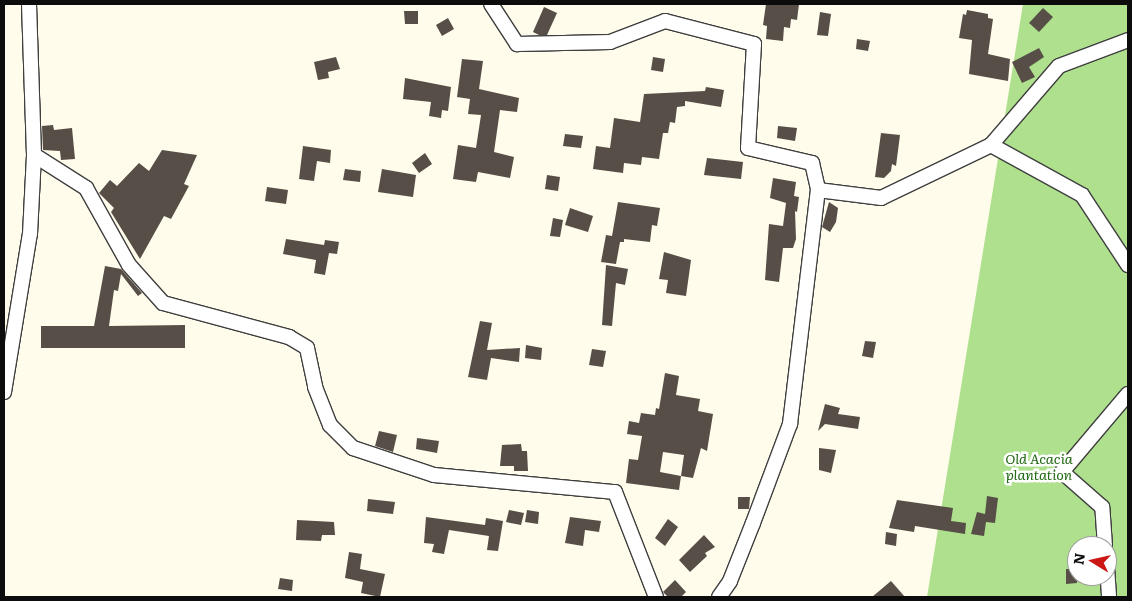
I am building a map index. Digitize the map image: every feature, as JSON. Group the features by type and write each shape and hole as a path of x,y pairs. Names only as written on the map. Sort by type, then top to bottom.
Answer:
{"street":[{"path":"4,392 30,234 34,155 29,4"},
{"path":"491,4 517,44 610,42 665,21 754,44 748,148 812,163 818,190 790,424 740,556 718,597"},
{"path":"818,190 881,198 991,145 1059,66 1128,40"},
{"path":"991,145 1082,195 1128,266"},
{"path":"34,155 86,188 128,265 163,303 289,337 307,348 315,387 330,425 353,448 434,474 615,492 656,597"},
{"path":"1104,536 1102,507 1062,472 1128,394"}],"green space":[{"name":"Old Acacia plantation","path":"1023,4 1128,4 1128,597 927,597"}],"building":[{"path":"766,4 799,4 797,20 791,19 790,28 784,27 783,41 766,39 767,26 763,25"},
{"path":"544,7 557,13 547,35 539,35 533,32"},
{"path":"1043,8 1053,17 1039,32 1029,23"},
{"path":"967,10 988,14 988,18 993,19 988,54 1010,59 1008,81 969,74 972,40 959,38 963,14 966,15"},
{"path":"404,11 418,11 418,24 405,24"},
{"path":"820,12 831,14 828,36 817,35"},
{"path":"448,18 454,29 442,36 436,25"},
{"path":"857,39 870,41 868,51 856,49"},
{"path":"1039,48 1044,57 1029,67 1035,77 1022,83 1012,62"},
{"path":"336,57 340,69 328,72 329,78 318,80 314,62"},
{"path":"653,57 665,59 663,72 651,70"},
{"path":"462,59 483,61 479,89 519,98 517,112 500,110 494,152 514,157 510,178 478,172 476,182 453,179 458,145 476,148 481,115 468,114 470,99 457,97"},
{"path":"405,78 451,87 448,111 442,110 441,118 429,116 431,102 403,99"},
{"path":"706,87 724,90 721,107 685,101 685,106 677,107 675,123 670,122 668,133 663,133 659,159 642,157 641,165 624,163 623,173 593,169 596,146 610,148 614,118 640,122 644,94 705,91"},
{"path":"53,125 54,130 72,128 75,159 61,160 60,151 43,150 42,126"},
{"path":"778,126 797,128 795,141 777,138"},
{"path":"881,133 900,135 896,166 892,164 891,171 884,178 875,177"},
{"path":"565,134 583,136 581,148 563,146"},
{"path":"303,146 331,150 330,163 317,161 314,181 299,179"},
{"path":"162,150 197,155 184,184 189,186 171,219 164,216 140,259 111,212 114,208 99,193 110,180 117,186 139,163 149,171"},
{"path":"425,153 432,164 419,173 412,163"},
{"path":"707,158 743,162 741,179 704,175"},
{"path":"345,169 361,171 360,182 343,180"},
{"path":"382,169 416,175 413,197 378,192"},
{"path":"547,175 560,177 558,191 545,189"},
{"path":"773,178 796,182 794,196 799,197 797,212 795,211 796,239 793,248 783,248 779,282 765,280 769,224 783,226 786,203 770,198"},
{"path":"267,187 288,190 286,204 265,201"},
{"path":"618,202 660,208 657,226 652,225 650,242 624,239 624,242 620,242 616,264 601,262 606,235 612,236"},
{"path":"829,202 838,208 836,222 830,232 822,227"},
{"path":"570,208 593,216 588,232 565,225"},
{"path":"553,218 563,220 560,237 550,236"},
{"path":"286,239 324,245 325,240 339,242 337,254 329,253 325,275 314,273 316,260 283,254"},
{"path":"664,252 691,260 686,296 666,293 668,280 659,279"},
{"path":"606,265 628,269 625,285 616,283 612,326 602,325"},
{"path":"105,266 121,269 142,293 138,296 121,274 118,291 114,290 109,326 185,325 185,348 41,348 41,326 94,326"},
{"path":"480,321 492,323 487,350 520,348 519,362 491,358 487,380 468,377"},
{"path":"865,341 876,342 873,358 862,356"},
{"path":"526,345 542,348 541,360 525,358"},
{"path":"592,349 606,351 603,367 589,365"},
{"path":"665,373 679,376 676,395 700,399 698,411 713,414 707,451 701,448 693,478 681,476 679,490 626,483 629,459 638,460 642,436 627,434 629,421 639,423 641,413 655,415 656,408 659,409","holes":["663,452 684,455 681,476 660,472"]},
{"path":"825,404 840,408 838,414 860,417 858,429 825,424 818,431"},
{"path":"379,431 397,435 393,452 375,446"},
{"path":"417,438 439,441 437,453 416,449"},
{"path":"521,444 522,451 527,451 528,471 514,471 514,466 500,466 502,445"},
{"path":"819,448 836,450 831,473 819,470"},
{"path":"987,496 998,498 995,523 986,522 984,536 971,534 977,512 985,514"},
{"path":"738,497 750,497 749,509 738,509"},
{"path":"368,499 395,502 393,514 367,511"},
{"path":"897,500 953,508 951,521 966,523 965,534 915,526 914,532 889,528"},
{"path":"509,510 524,513 521,525 506,522"},
{"path":"527,510 539,512 538,524 525,522"},
{"path":"426,517 485,525 486,518 503,521 498,551 487,550 489,536 449,530 444,554 432,552 434,544 424,543"},
{"path":"570,517 601,521 599,532 585,530 583,546 565,543"},
{"path":"668,519 678,527 665,546 655,538"},
{"path":"297,520 334,522 335,535 322,535 321,541 296,540"},
{"path":"886,532 897,534 896,546 885,544"},
{"path":"704,535 715,547 705,553 707,556 690,572 679,560"},
{"path":"349,552 362,554 360,569 385,574 380,597 361,593 363,582 345,578"},
{"path":"280,578 293,580 292,591 278,589"},
{"path":"675,580 686,592 681,597 668,597 663,592"},
{"path":"891,581 905,597 872,597"}]}
